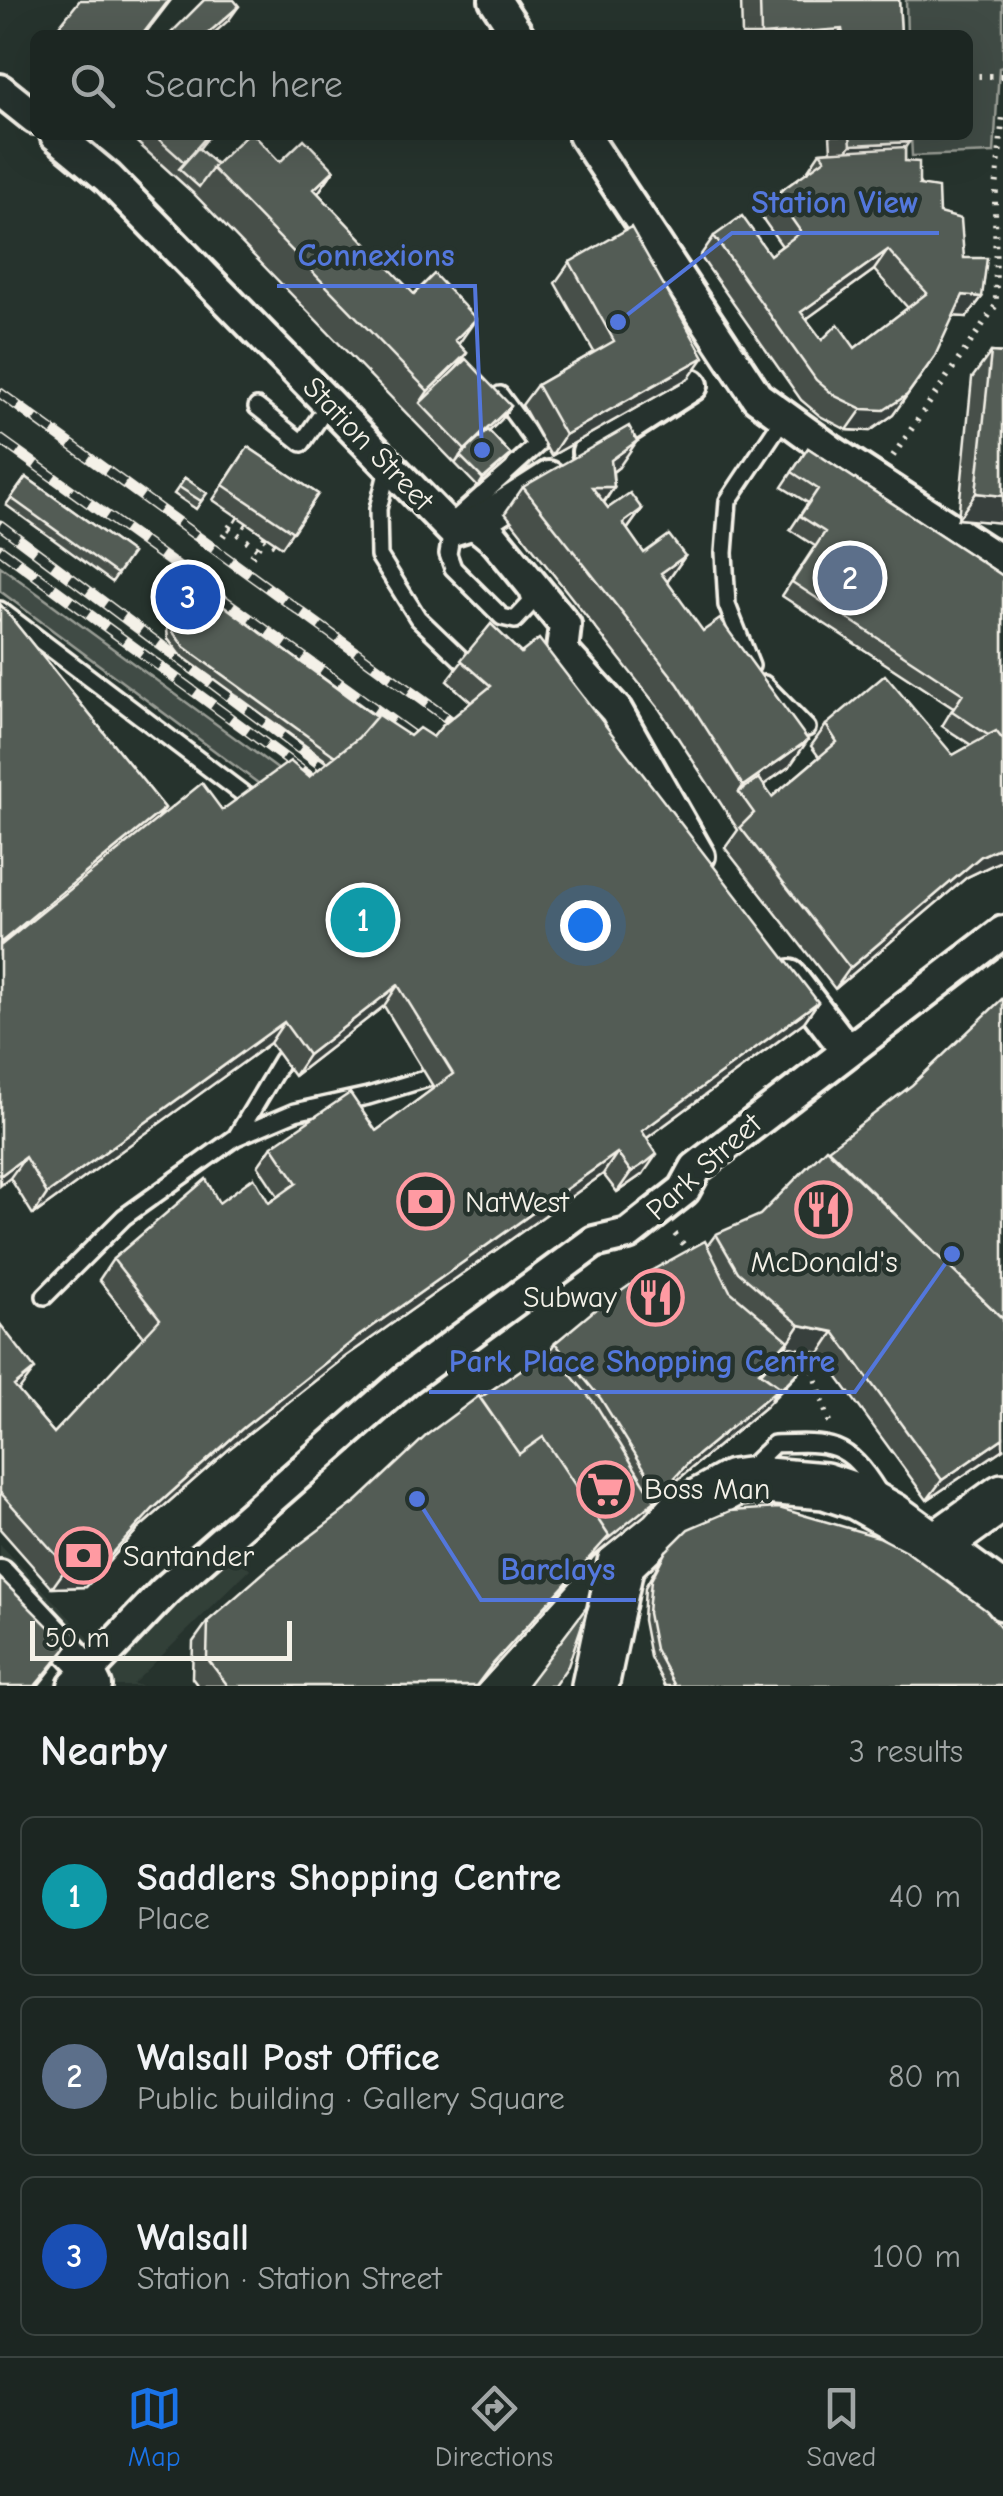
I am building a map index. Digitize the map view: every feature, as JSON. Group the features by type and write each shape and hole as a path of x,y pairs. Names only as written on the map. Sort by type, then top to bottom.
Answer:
{"street":[{"path":"494,0 515,30"},
{"path":"0,90 30,114"},
{"name":"Station Street","path":"62,140 108,178 388,465 460,526 564,626 562,651 616,710 701,861 714,877"},
{"path":"587,140 756,397 1003,563"},
{"path":"460,526 692,386"},
{"name":"Park Street","path":"86,1681 166,1591 408,1379 594,1242 628,1234 684,1190 696,1168 1003,932"},
{"path":"774,955 846,1049"},
{"path":"595,1686 620,1563 665,1521 733,1483 754,1480 825,1486 858,1497 892,1516 1003,1597"},
{"path":"932,1548 1003,1498"},
{"path":"0,1576 86,1681"}],"lane":[{"path":"460,526 482,538 529,589 532,603 515,620 502,617 453,568 448,554 460,526 537,445 500,395"},
{"path":"257,406 302,443 330,404"},
{"path":"784,416 728,501 724,553 727,605 758,678 806,728"},
{"path":"388,465 378,508 379,556 418,618 462,662"},
{"path":"0,610 250,799"},
{"path":"236,1137 282,1060"},
{"path":"45,1296 124,1217 236,1137 295,1112 428,1078"},
{"path":"733,1483 774,1444 822,1442 847,1452 872,1481 892,1516"}],"path":[{"path":"973,76 1003,76"},
{"path":"877,480 999,306 995,201 1003,114"},
{"path":"257,548 226,532 235,519 276,546 278,543"},
{"path":"252,556 264,538"},
{"path":"774,1344 814,1370 836,1448"}],"shaded area":[{"path":"906,0 1003,0 1003,67 999,68 994,153 912,156 911,140 973,140 973,30 907,30"},
{"path":"0,566 305,789 266,789 0,591"},
{"path":"0,1544 112,1663 232,1548 250,1569 133,1684 142,1686 51,1686 68,1665 0,1588"}],"building":[{"path":"80,0 169,0 146,30 56,30"},
{"path":"204,0 234,0 239,6 212,30 174,30"},
{"path":"760,0 899,0 901,30 761,30"},
{"path":"160,140 204,140 184,162"},
{"path":"241,140 259,140 280,162 305,140 334,170 314,189 414,294 434,274 476,319 455,340 467,353 428,391 212,168"},
{"path":"850,140 909,142 851,145"},
{"path":"905,147 905,161 919,162 919,185 938,188 939,213 961,219 964,258 987,258 982,297 963,295 935,356 907,395 884,410 862,409 835,396 816,380 714,236 742,216 770,255 801,232 775,195 825,159 820,152","holes":["888,250 927,293 855,348 838,324 822,340 801,312"]},
{"path":"198,148 216,164 199,187 179,169"},
{"path":"631,227 704,357 565,435 537,385 614,341 570,262"},
{"path":"991,352 1003,353 1003,496 976,493"},
{"path":"466,359 511,406 465,450 420,403"},
{"path":"629,426 637,441 611,460 614,487 592,487 608,508 630,493 642,509 623,523 644,553 669,535 685,556 661,573 703,631 720,619 808,740 743,786 678,684 523,487"},
{"path":"488,430 511,455 483,479 460,456"},
{"path":"248,447 318,494 293,532 223,485"},
{"path":"808,448 1003,576 1003,740 996,731 988,735 952,711 963,694 792,582 825,532 800,516 818,489 792,472"},
{"path":"26,477 132,553 117,574 11,498"},
{"path":"185,478 207,493 201,501 179,487"},
{"path":"194,596 212,597 376,717 335,756 184,647 173,632 172,623 178,606"},
{"path":"0,604 165,808 0,943"},
{"path":"491,624 521,653 539,639 818,1002 642,1131 657,1154 647,1162 631,1172 617,1153 359,1336 243,1428 153,1509 101,1566 67,1567 0,1492 0,1324 35,1369 14,1386 54,1433 160,1319 113,1259 206,1179 219,1203 254,1177 269,1203 297,1183 272,1146 350,1093 376,1131 453,1074 398,985 308,1055 284,1022 47,1194 25,1157 0,1176 0,946 202,783 222,810 290,761 309,777 358,738 378,715 410,736 419,728 433,737 491,686 461,660"},
{"path":"885,675 953,755 996,731 1003,740 1003,846 981,856 850,968 740,827 754,813 739,792 759,778 772,797 837,742 826,725"},
{"path":"1003,998 1003,1319 828,1149 912,1085"},
{"path":"826,1148 1003,1319 1003,1438 942,1480 834,1332 800,1325 738,1272 716,1234 760,1215"},
{"path":"705,1241 730,1291 788,1340 759,1372 780,1387 689,1462 660,1494 601,1399 555,1343 647,1273"},
{"path":"550,1350 596,1405 655,1501 604,1542 609,1536 543,1437 519,1454 480,1398"},
{"path":"779,1354 800,1370 770,1400 780,1387 761,1373"},
{"path":"479,1396 519,1454 543,1437 609,1536 476,1686 228,1686 207,1658 208,1621 270,1567 357,1501 428,1434"},
{"path":"779,1508 879,1537 906,1551 987,1611 1003,1630 1003,1686 675,1686 655,1649 648,1613 651,1580 666,1551 688,1529 730,1511"},
{"path":"0,1578 68,1646 35,1686 0,1686"},
{"path":"589,1604 568,1666 554,1686 527,1686"}],"railway":[{"path":"0,393 455,724"},
{"path":"0,439 427,746"},
{"path":"0,525 329,771"},
{"path":"0,549 316,781"}],"place":[{"name":"Station View","path":"618,322"},
{"name":"Connexions","path":"482,450"},
{"name":"Walsall Post Office","path":"850,578"},
{"name":"Walsall","path":"188,597"},
{"name":"Saddlers Shopping Centre","path":"363,920"},
{"name":"NatWest","path":"426,1202"},
{"name":"McDonald's","path":"824,1209"},
{"name":"Park Place Shopping Centre","path":"952,1254"},
{"name":"Subway","path":"656,1297"},
{"name":"Boss Man","path":"605,1489"},
{"name":"Barclays","path":"417,1499"},
{"name":"Santander","path":"84,1556"}]}
